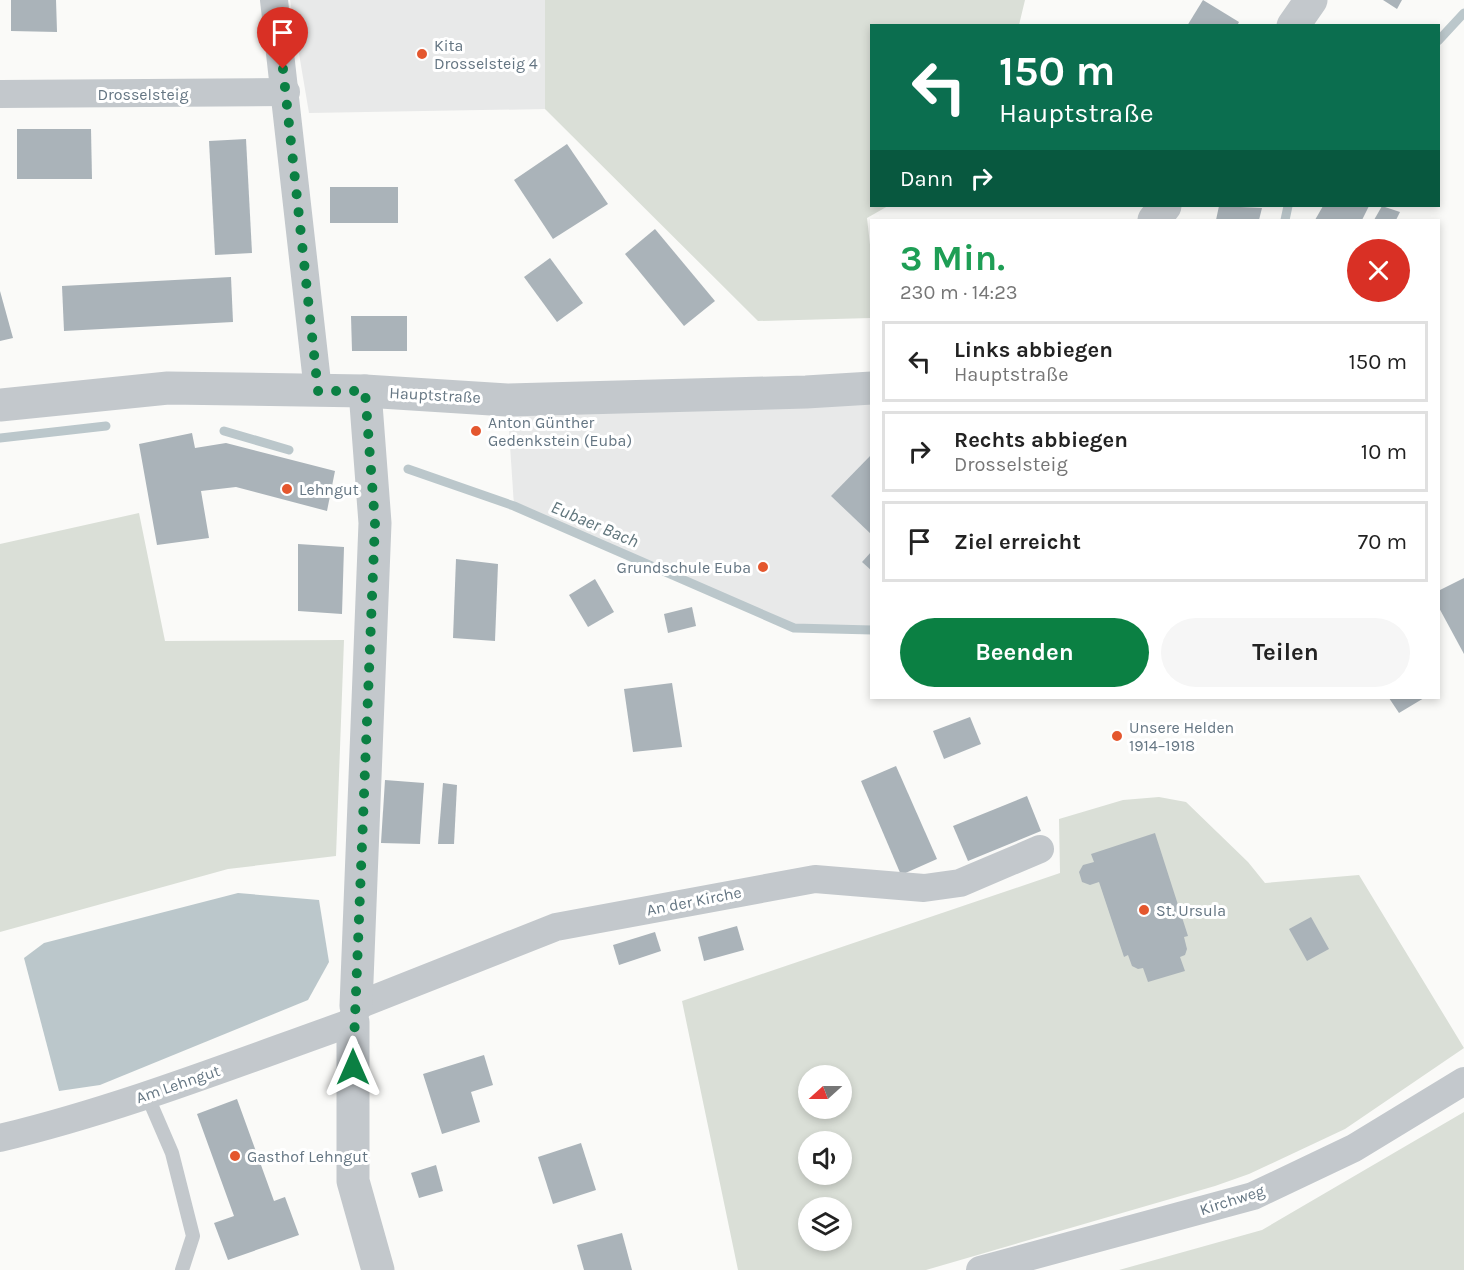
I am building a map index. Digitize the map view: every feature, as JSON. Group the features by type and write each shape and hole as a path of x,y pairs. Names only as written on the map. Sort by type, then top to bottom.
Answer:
{"street":[{"path":"273,0 286,92 318,391"},
{"path":"1294,24 1311,0"},
{"name":"Drosselsteig","path":"0,94 286,92"},
{"path":"1155,219 1164,207"},
{"name":"Hauptstraße","path":"0,405 168,388 365,391 507,400 806,392 870,387"},
{"path":"365,391 375,523 355,1014 353,1181 378,1270"},
{"name":"An der Kirche","path":"355,1014 556,927 815,879 924,888 951,884 1040,849"},
{"name":"Am Lehngut","path":"0,1138 63,1123 147,1095 355,1014"},
{"name":"Kirchweg","path":"980,1270 1253,1196 1354,1149 1464,1081"}],"lane":[{"path":"147,1095 171,1153 193,1236 182,1270"}],"shaded area":[{"name":"Kita Drosselsteig 4","path":"290,0 545,0 545,109 309,113"},
{"path":"545,0 1025,0 1019,24 870,24 870,207 886,207 867,218 870,244 870,318 758,321 545,109"},
{"name":"Grundschule Euba","path":"870,388 870,630 794,628 514,506 507,400"},
{"path":"139,513 165,641 344,640 336,856 228,869 0,932 0,544"},
{"path":"1159,797 1186,802 1248,862 1265,883 1359,875 1464,1048 1345,1129 1249,1174 1215,1186 926,1270 738,1270 682,1001 1060,873 1059,819 1123,800"},
{"path":"238,893 319,900 329,962 308,1000 100,1085 59,1091 24,958 44,943"},
{"path":"1464,1112 1464,1270 1119,1270 1262,1230"}],"building":[{"path":"11,0 56,0 57,32 11,31"},
{"path":"1203,0 1239,22 1238,24 1188,24"},
{"path":"1383,0 1402,0 1397,9"},
{"path":"17,129 91,129 92,179 17,179"},
{"path":"246,139 252,253 215,255 209,141"},
{"path":"567,144 608,204 553,239 514,180"},
{"path":"330,187 398,187 398,223 330,223"},
{"path":"1219,207 1262,208 1259,219 1216,219"},
{"path":"1322,207 1368,207 1362,219 1316,219"},
{"path":"1381,207 1400,212 1396,219 1375,219"},
{"path":"655,229 715,301 684,326 625,254"},
{"path":"550,258 583,303 557,322 524,277"},
{"path":"231,277 233,322 64,331 62,286"},
{"path":"0,291 13,338 0,341"},
{"path":"351,316 407,316 407,351 352,351"},
{"name":"Lehngut","path":"192,433 195,448 226,443 335,471 327,511 236,487 201,491 209,538 157,545 139,444"},
{"path":"870,456 870,533 831,496"},
{"path":"298,544 344,547 342,614 298,611"},
{"path":"870,553 870,569 862,562"},
{"path":"456,559 498,564 495,641 453,638"},
{"path":"1464,578 1464,654 1440,610 1440,590"},
{"path":"595,579 614,612 588,627 569,595"},
{"path":"692,607 696,626 668,633 664,614"},
{"path":"672,683 682,747 633,752 624,689"},
{"path":"1390,699 1422,699 1399,713"},
{"path":"970,717 981,744 944,759 933,731"},
{"path":"896,766 937,859 901,875 861,781"},
{"path":"385,780 424,783 420,844 381,843"},
{"path":"443,783 457,785 454,844 438,844"},
{"path":"1027,796 1041,831 968,861 953,826"},
{"name":"St. Ursula","path":"1155,833 1188,936 1184,937 1187,949 1185,955 1180,957 1185,971 1148,982 1143,968 1138,969 1132,966 1128,955 1124,957 1099,882 1090,885 1082,882 1079,872 1083,865 1094,862 1091,854"},
{"path":"1311,917 1329,949 1307,961 1289,929"},
{"path":"737,926 744,950 704,961 698,937"},
{"path":"655,932 661,951 619,965 613,945"},
{"path":"484,1055 493,1085 471,1092 480,1122 442,1134 423,1074"},
{"name":"Gasthof Lehngut","path":"237,1099 274,1201 285,1197 299,1235 228,1260 214,1223 234,1216 197,1114"},
{"path":"581,1143 596,1190 553,1204 538,1157"},
{"path":"436,1165 443,1191 419,1198 411,1173"},
{"path":"622,1233 632,1270 584,1270 577,1245"}],"waterway":[{"name":"Eubaer Bach","path":"1440,39 1464,13"},
{"name":"Eubaer Bach","path":"1285,219 1288,207"},
{"path":"0,438 106,426"},
{"path":"224,431 289,450"},
{"name":"Eubaer Bach","path":"408,469 514,506 794,628 870,630"}],"place":[{"name":"Kita Drosselsteig 4","path":"422,54"},
{"name":"Anton Günther Gedenkstein (Euba)","path":"476,431"},
{"name":"Lehngut","path":"287,489"},
{"name":"Grundschule Euba","path":"763,567"},
{"name":"Unsere Helden 1914–1918","path":"1117,736"},
{"name":"St. Ursula","path":"1144,910"},
{"name":"Gasthof Lehngut","path":"235,1156"}],"route":[{"path":"283,69 318,391 365,391 375,523 356,1006 353,1022 353,1067"}]}
